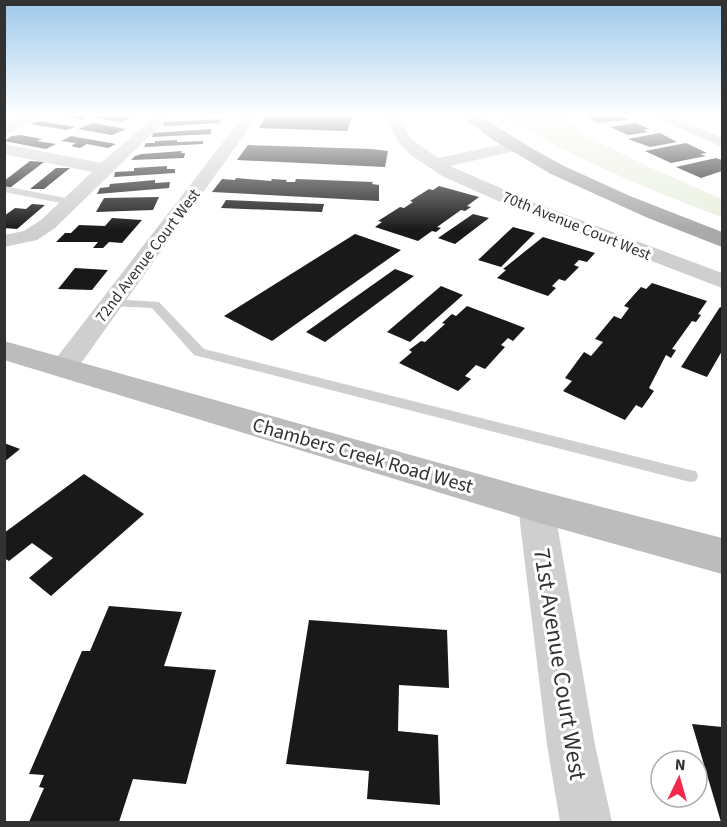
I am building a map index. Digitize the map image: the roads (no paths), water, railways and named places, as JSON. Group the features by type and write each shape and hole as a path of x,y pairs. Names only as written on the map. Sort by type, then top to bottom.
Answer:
{"main road":[{"path":"525,153 616,197 723,240"}],"street":[{"path":"22,153 104,169"},
{"path":"7,241 40,230 122,153"},
{"name":"72nd Avenue Court West","path":"64,367 223,153"},
{"name":"70th Avenue Court West","path":"420,153 434,164 467,181 528,207 723,281"},
{"path":"434,164 487,153"},
{"name":"Chambers Creek Road West","path":"4,350 536,506 723,556"},
{"name":"71st Avenue Court West","path":"536,506 571,745 586,822"}],"lane":[{"path":"4,189 71,202"},
{"path":"112,303 155,306 199,352 690,476"}]}
